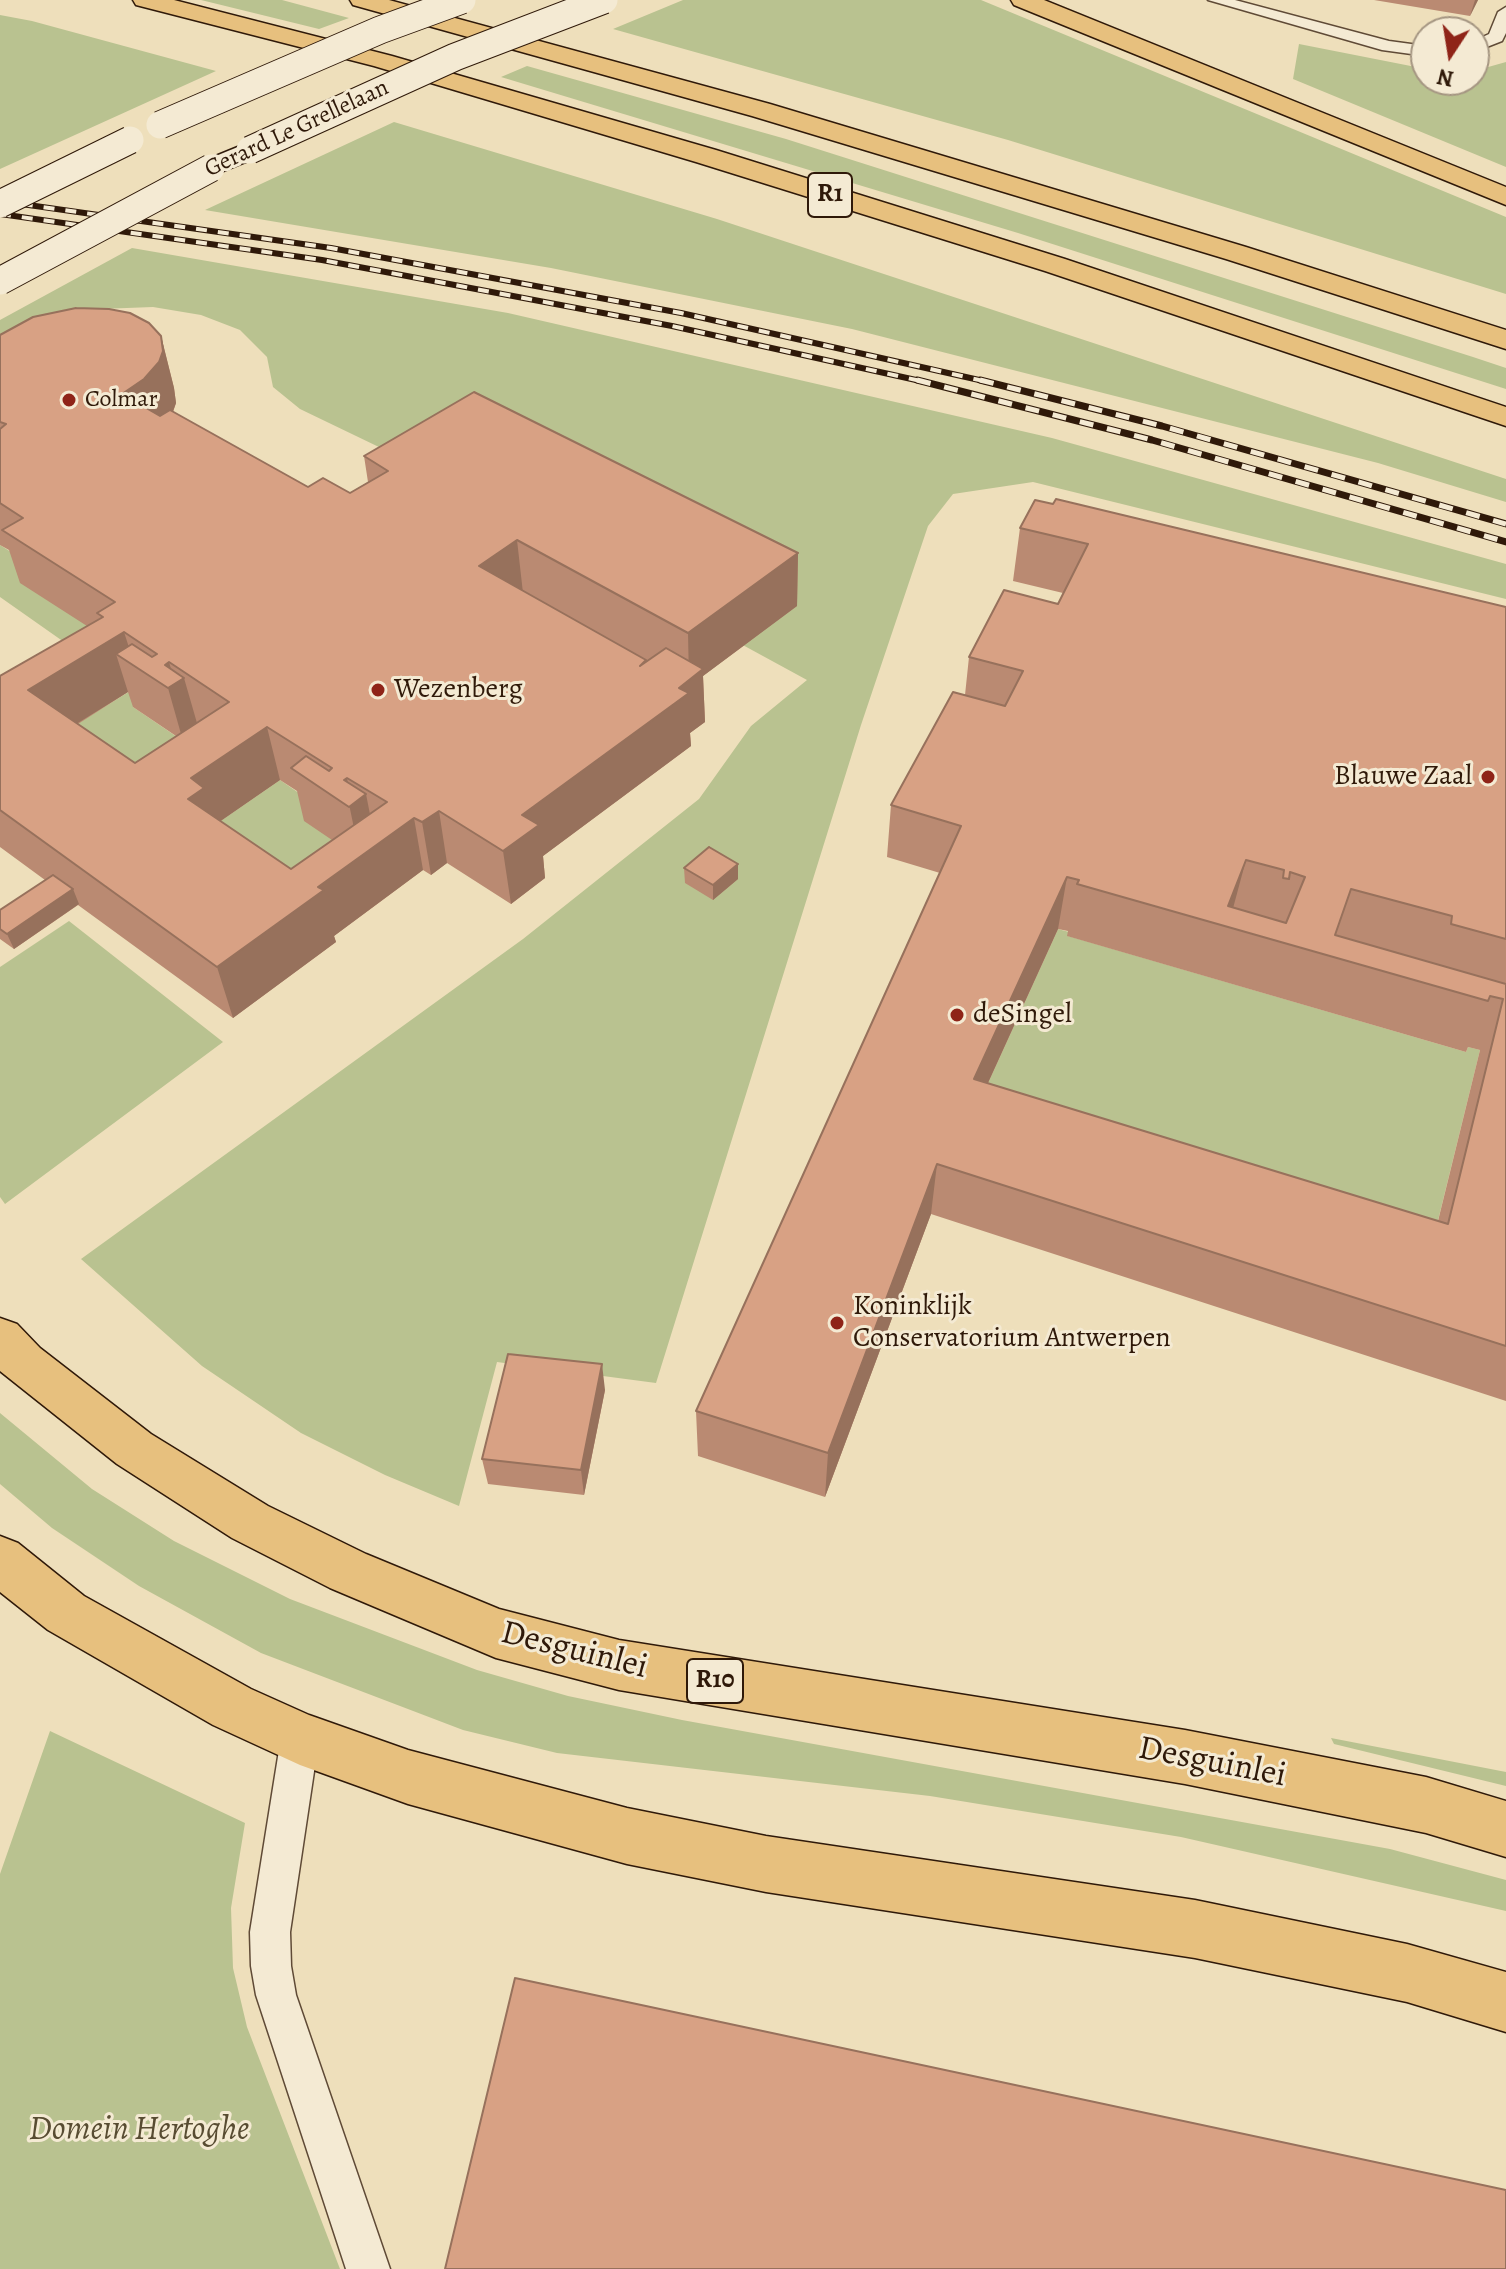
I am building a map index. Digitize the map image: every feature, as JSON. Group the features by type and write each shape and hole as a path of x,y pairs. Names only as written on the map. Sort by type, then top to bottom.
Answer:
{"main road":[{"name":"R1","path":"145,0 383,61 706,156 1055,265 1506,417"},
{"name":"R1","path":"362,0 761,110 1236,253 1506,340"},
{"path":"450,0 968,147 1506,315"},
{"path":"1023,0 1506,197"},
{"name":"Desguinlei","path":"0,1338 23,1363 134,1449 250,1522 348,1571 496,1633 619,1665 1185,1757 1426,1805 1506,1829"},
{"path":"0,1560 66,1613 232,1707 300,1738 408,1777 627,1836 766,1864 1195,1929 1407,1973 1506,2002"}],"street":[{"name":"Gerard Le Grellelaan","path":"0,204 160,125 380,30 462,0"},
{"name":"Gerard Le Grellelaan","path":"0,281 250,150 455,57 604,0"}],"lane":[{"path":"1216,0 1388,46 1410,49"},
{"path":"1490,40 1496,37 1506,12"},
{"path":"300,1738 270,1932 271,1966 276,1995 368,2269"}],"green space":[{"path":"201,0 282,0 349,18 319,29"},
{"path":"683,0 981,0 1506,217 1506,294 1008,140 613,29"},
{"path":"0,15 32,21 216,71 0,169"},
{"path":"1299,44 1410,66 1410,96 1490,96 1490,66 1506,62 1506,167 1293,79"},
{"path":"527,66 786,139 1473,357 1506,368 1506,389 1018,233 501,77"},
{"path":"394,122 717,219 1506,479 1506,502 1378,463 852,329 551,268 205,210"},
{"path":"132,248 508,313 1052,438 1506,564 1506,599 1033,482 953,494 928,526 861,725 656,1383 497,1362 459,1506 385,1475 301,1433 202,1366 81,1259 523,939 699,799 751,726 807,680 381,448 300,409 273,387 267,357 240,330 201,315 153,307 74,310 0,335 0,320"},
{"path":"0,545 41,571 131,655 64,642 0,597"},
{"path":"140,685 133,707 183,741 185,715 243,755 152,816 47,742"},
{"path":"280,780 312,802 360,859 304,921 206,831"},
{"path":"69,921 223,1042 5,1204 0,1197 0,967"},
{"path":"1058,929 1069,932 1068,936 1466,1052 1468,1047 1480,1050 1425,1273 967,1129"},
{"path":"0,1413 92,1489 174,1541 290,1599 477,1670 568,1696 682,1720 1390,1849 1506,1880 1506,1911 1181,1837 930,1796 557,1753 463,1730 261,1653 139,1586 52,1528 0,1484"},
{"name":"Domein Hertoghe","path":"50,1731 245,1823 231,1908 233,1968 247,2027 340,2269 0,2269 0,1874"},
{"path":"1331,1738 1506,1772 1506,1786 1334,1744"}],"building":[{"name":"Wezenberg","path":"76,308 109,309 130,313 149,323 161,336 163,351 159,362 144,379 122,394 160,416 170,410 308,487 323,478 350,493 388,471 364,456 474,392 798,553 688,633 517,540 479,566 646,660 640,666 666,648 703,669 679,688 689,693 522,815 539,825 503,851 439,811 422,822 414,818 318,887 324,890 217,967 0,810 0,676 103,617 97,613 115,602 2,530 23,518 0,503 0,429 6,424 0,422 0,335 33,317","holes":["124,632 157,654 152,657 132,644 116,654 168,688 184,678 165,665 169,662 229,702 135,763 28,690","267,727 332,768 329,771 306,756 291,768 349,807 366,794 344,780 347,778 387,802 291,869 188,799 204,788 191,778"]},
{"name":"deSingel","path":"1056,499 1506,607 1506,939 1451,924 1452,916 1351,889 1335,935 1506,984 1506,1346 937,1164 828,1453 696,1411 961,826 891,805 953,692 1005,706 1023,671 969,657 1004,590 1058,604 1088,544 1020,528 1035,500 1053,504","holes":["1246,860 1284,870 1283,878 1289,879 1290,872 1305,877 1286,923 1228,906","1067,877 1079,880 1077,884 1488,1001 1490,996 1503,999 1448,1224 974,1079"]},
{"path":"709,847 738,864 713,885 684,868"},
{"path":"53,875 73,889 7,934 0,929 0,910"},
{"path":"508,1354 602,1364 581,1470 482,1459"},
{"path":"515,1978 1506,2190 1506,2269 445,2269"}],"railway":[{"path":"0,201 331,248 681,313 987,382"},
{"path":"0,214 322,260 672,326 924,382"},
{"path":"917,380 924,382"},
{"path":"980,380 987,382"},
{"path":"924,382 1152,440 1506,542"},
{"path":"987,382 1162,426 1506,524"}],"place":[{"name":"Colmar","path":"69,400"},
{"name":"Wezenberg","path":"378,690"},
{"name":"Blauwe Zaal","path":"1488,777"},
{"name":"deSingel","path":"957,1015"},
{"name":"Koninklijk Conservatorium Antwerpen","path":"837,1323"}]}
